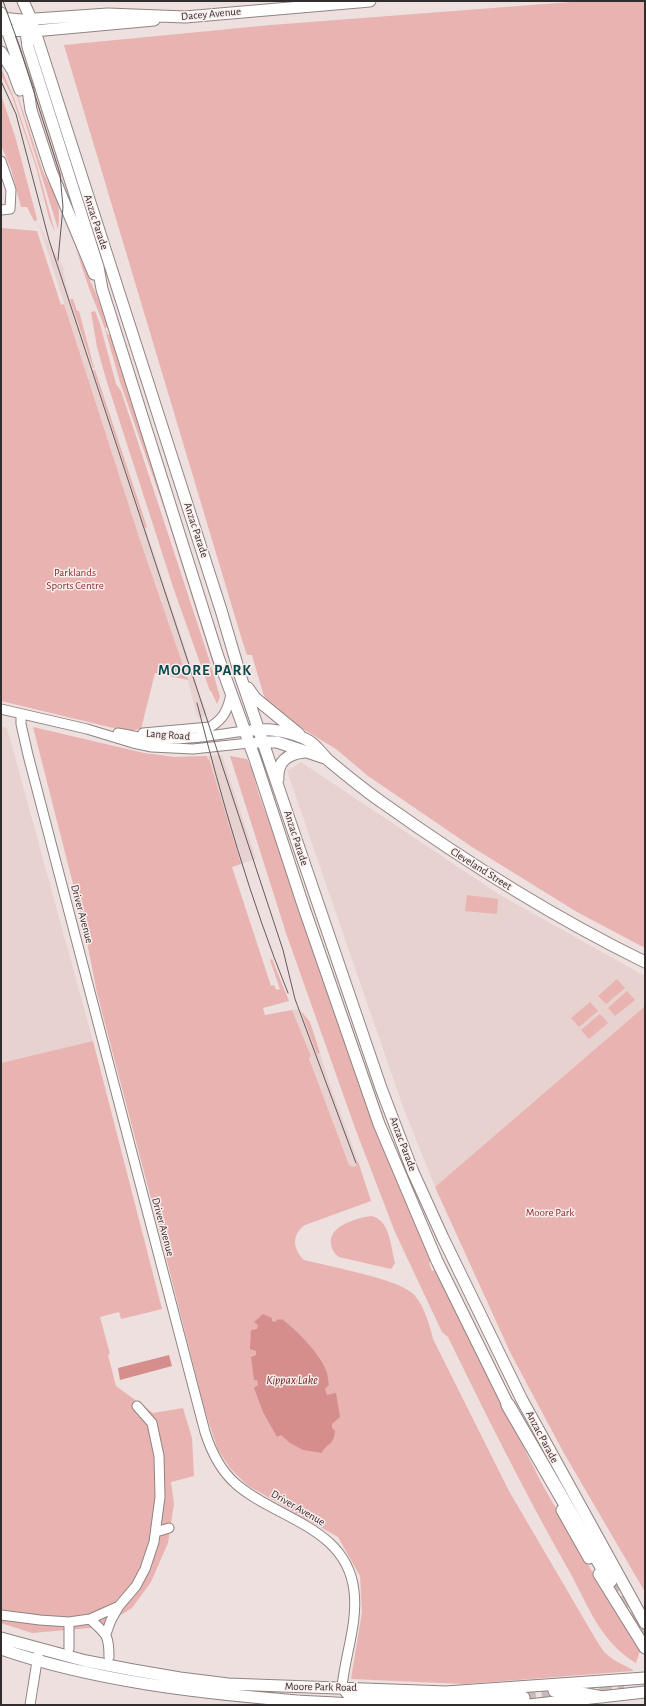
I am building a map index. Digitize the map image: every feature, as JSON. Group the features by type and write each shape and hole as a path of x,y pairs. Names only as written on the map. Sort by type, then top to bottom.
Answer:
{"highway":[{"path":"508,1405 610,1581"},
{"path":"379,1696 433,1702"},
{"path":"362,1704 526,1701"}],"main road":[{"name":"Anzac Parade","path":"23,1 31,19 28,47 98,267 102,289 231,694 381,1131 437,1261 539,1469 574,1531 635,1634 645,1648"},
{"name":"Dacey Avenue","path":"5,31 30,31 148,21 172,17 370,1"},
{"name":"Dacey Avenue","path":"2,16 21,20 108,14 172,17"},
{"name":"Anzac Parade","path":"2,16 5,31 28,90 31,110 58,190 89,265 102,289"},
{"name":"Anzac Parade","path":"30,31 59,110 221,610 241,678 381,1088 413,1172 446,1245 522,1400 645,1623"},
{"path":"1,52 13,71 21,92 31,110"},
{"path":"59,110 58,126 76,183 75,197"},
{"path":"241,678 256,698 309,741"},
{"name":"Cleveland Street","path":"244,731 270,729 309,741 328,759 381,802 471,863 554,914 645,962"},
{"name":"Cleveland Street","path":"249,743 263,741 277,742 328,759"},
{"path":"278,784 279,768 283,759 293,754 304,752"},
{"name":"Moore Park Road","path":"1,1638 40,1649 197,1685 257,1697 367,1705"},
{"name":"Moore Park Road","path":"1,1649 36,1660 88,1672 197,1685 236,1684 446,1692 645,1678"},
{"path":"257,1697 334,1695 340,1692 342,1687 348,1694 379,1696 444,1698 570,1691 603,1697"},
{"path":"526,1701 542,1704 645,1692"}],"street":[{"path":"1,161 11,190 5,210"},
{"path":"124,734 158,733 210,727 224,716 229,705 231,694"},
{"name":"Lang Road","path":"1,709 87,729 133,743 166,748 193,749 249,743"},
{"name":"Driver Avenue","path":"21,714 21,724 28,755 205,1432 216,1458 234,1482 253,1497 317,1532 329,1541 345,1560 352,1579 354,1599 342,1687"},
{"name":"Lang Road","path":"87,729 150,739 198,738 244,731"},
{"path":"109,1657 106,1634 111,1620 119,1606 136,1586 145,1569 154,1542 160,1497 159,1456 152,1423 137,1406"},
{"path":"156,1532 169,1528"},
{"path":"1,1615 69,1622 90,1619 119,1606"},
{"path":"90,1619 106,1634"},
{"path":"69,1622 69,1648"},
{"path":"30,1705 36,1660 40,1649"}],"shaded area":[{"path":"17,45 24,46 68,187 68,203"},
{"path":"38,222 65,270 63,270 70,299 207,715 198,718 188,682 141,543"},
{"path":"1,726 7,728 93,1041 1,1063"},
{"path":"222,755 256,859 241,864 207,756"},
{"path":"301,762 500,895 645,976 645,1006 435,1187 403,1107 287,771"},
{"path":"297,1009 301,1011 317,1054 320,1053 358,1161 357,1166 353,1167 349,1165 309,1057 311,1056 292,1010"}],"green space":[{"path":"584,1 645,1 645,948 577,912 472,847 368,776 336,749 298,726 271,720 252,655 247,655 242,640 64,45 271,25"},
{"path":"1,59 12,78 43,172 54,192 59,211 58,229 18,99"},
{"path":"1,68 14,98 37,166 55,232 49,218 36,167 12,96 1,75"},
{"path":"1,95 15,136 37,219 36,221 34,221 27,207 21,207 11,169 1,145"},
{"name":"Parklands Sports Centre","path":"1,228 37,231 61,305 64,304 141,543 188,680 155,673 141,729 126,731 1,701"},
{"path":"76,249 97,296 108,327 105,328 108,335 111,334 219,675 217,675 215,671 166,514 120,382 104,326"},
{"path":"70,299 73,299 77,311 79,311 94,368 93,368"},
{"path":"95,311 100,324 116,384 121,391 211,665 220,697 217,704 210,691 174,590 106,379 97,347 91,312"},
{"path":"93,370 95,370 147,527 145,528"},
{"path":"33,727 144,753 175,757 207,756 208,760 209,759 241,864 232,867 271,986 274,985 276,990 280,989 270,960 272,959 289,1001 263,1008 265,1015 292,1010 311,1056 309,1058 349,1165 353,1167 356,1166 358,1161 371,1201 305,1225 297,1233 295,1242 298,1252 304,1260 378,1278 392,1283 412,1293 420,1302 426,1314 433,1339 509,1491 604,1652 614,1660 633,1671 465,1684 351,1679 362,1612 360,1576 338,1537 247,1485 230,1468 218,1450 205,1411 97,993 84,927"},
{"path":"230,756 247,759 252,769 258,792 279,849 374,1128 432,1261 429,1263 432,1271 435,1270 542,1484 590,1568 641,1652 639,1653 636,1663 623,1654 613,1644 603,1633 596,1621 536,1512 448,1337 442,1332 395,1232 355,1128 286,933"},
{"path":"467,895 498,899 497,914 465,911"},
{"path":"617,979 625,988 606,1004 598,996"},
{"path":"627,991 635,1000 615,1016 608,1008"},
{"path":"590,1002 598,1011 579,1027 571,1018"},
{"name":"Moore Park","path":"645,1006 645,1592 565,1455 511,1354 435,1187"},
{"path":"301,1011 310,1022 320,1053 317,1054"},
{"path":"600,1014 608,1023 589,1039 581,1030"},
{"path":"93,1041 162,1309 121,1319 119,1312 100,1317 110,1354 108,1355 116,1386 153,1413 183,1408 192,1438 194,1476 171,1482 174,1504 168,1543 151,1582 132,1608 101,1627 32,1633 1,1623 1,1063"},
{"path":"371,1216 382,1222 389,1235 395,1263 391,1269 339,1257 332,1248 331,1238 334,1232 351,1221"}],"water":[{"name":"Kippax Lake","path":"263,1314 272,1318 272,1321 275,1322 278,1319 282,1319 308,1343 320,1358 327,1373 329,1385 325,1389 327,1395 336,1393 340,1417 332,1424 332,1428 335,1431 332,1442 322,1453 303,1450 290,1443 281,1435 277,1437 263,1412 254,1388 258,1385 257,1380 254,1380 251,1357 256,1355 256,1351 250,1349 251,1330 257,1329 258,1325 254,1322"},
{"path":"169,1355 172,1366 120,1380 118,1368"}],"tunnel":[{"path":"610,1581 645,1632"},
{"path":"523,1698 597,1691 624,1692"}],"tram line":[{"path":"3,1 19,45 60,174 63,207 58,260"},
{"path":"1,81 16,114 49,240 283,950 295,999 356,1163"},
{"path":"197,703 216,776 249,886 288,993"}],"district":[{"name":"MOORE PARK","path":"205,670"}]}
